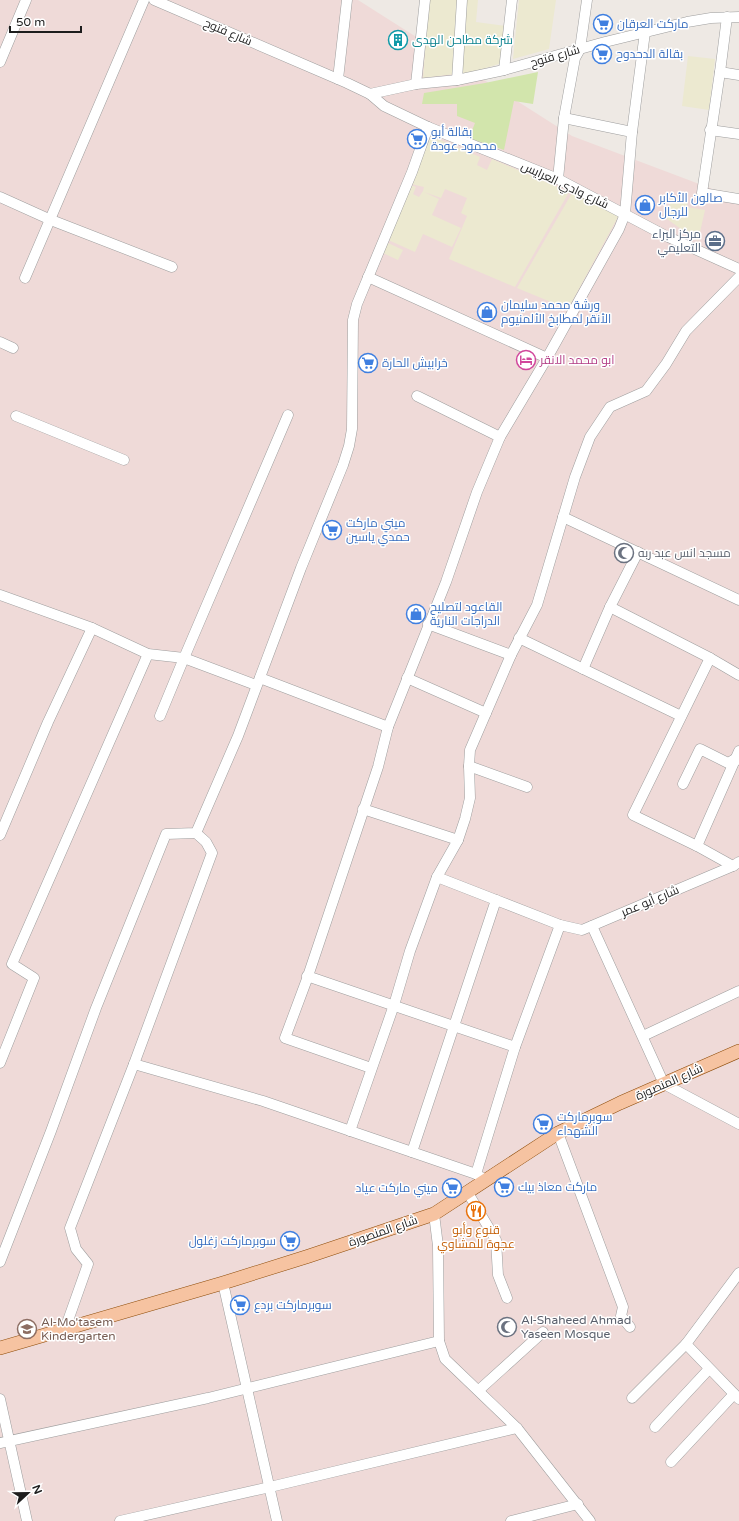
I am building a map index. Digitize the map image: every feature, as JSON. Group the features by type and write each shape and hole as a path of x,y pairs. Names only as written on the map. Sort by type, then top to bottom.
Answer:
{"main road":[{"name":"شارع المنصورة","path":"0,1348 223,1283 434,1214 468,1192 481,1178 558,1133 738,1051"}],"street":[{"path":"0,62 26,0"},
{"path":"25,278 144,0"},
{"name":"شارع فتوح","path":"154,0 343,81"},
{"path":"343,81 347,0"},
{"path":"416,84 425,0"},
{"path":"457,80 462,0"},
{"path":"504,70 512,0"},
{"path":"558,179 564,118 575,58 580,49 587,0"},
{"path":"727,17 702,193 739,199"},
{"name":"شارع فتوح","path":"370,94 416,84 457,80 504,70 687,22 739,17"},
{"path":"371,1068 285,1038 378,767 388,727 446,582 477,492 500,437 547,358 619,229 625,214 632,132 645,32"},
{"path":"720,72 739,75"},
{"name":"شارع وادي العرايس","path":"343,81 370,94 384,106 428,127 558,179 666,236 739,269"},
{"path":"564,118 632,132"},
{"path":"196,833 238,736 349,446 352,429 353,320 357,304 412,172 428,127"},
{"path":"710,130 739,134"},
{"path":"0,197 51,220 172,267"},
{"path":"368,276 547,358"},
{"path":"350,1131 394,1005 410,951 437,877 458,840 465,819 470,798 470,750 511,655 537,605 575,477 590,437 610,407 646,391 666,364 686,331 739,277"},
{"path":"0,342 13,348"},
{"path":"417,396 500,437"},
{"path":"160,716 288,415"},
{"path":"16,416 124,460"},
{"path":"563,517 739,600"},
{"path":"583,669 610,607 638,552"},
{"path":"0,594 92,628 148,654 184,658 388,727"},
{"path":"610,607 710,658 739,675"},
{"path":"428,624 511,655"},
{"path":"0,835 48,722 92,628"},
{"path":"519,638 681,716"},
{"path":"0,1063 34,978 12,964 148,654"},
{"path":"710,658 633,815 736,864"},
{"path":"407,678 486,713"},
{"path":"683,784 700,749 728,763 738,757"},
{"path":"697,846 738,757"},
{"path":"469,766 527,787"},
{"path":"363,809 458,840"},
{"path":"0,1262 51,1131 96,1008 166,834 196,833 206,842 212,853 134,1064 70,1228 76,1249 88,1264 65,1329"},
{"name":"شارع أبو عمر","path":"437,877 560,925 582,930 736,864"},
{"path":"412,1152 496,900"},
{"path":"134,1064 263,1101 412,1152 481,1178 515,1047 560,925"},
{"path":"592,926 664,1084 739,1124"},
{"path":"307,976 515,1047"},
{"path":"643,1036 739,991"},
{"path":"558,1133 623,1306 621,1316 630,1327"},
{"path":"468,1192 496,1240 498,1275 507,1298"},
{"path":"434,1214 438,1246 439,1340 445,1358 518,1428 590,1521"},
{"path":"632,1398 686,1344 739,1273"},
{"path":"223,1283 278,1521"},
{"path":"479,1390 543,1332"},
{"path":"5,1442 208,1398 439,1340"},
{"path":"671,1462 736,1397 686,1344"},
{"path":"655,1427 709,1369"},
{"path":"0,1399 5,1442 26,1521"},
{"path":"120,1521 518,1428"},
{"path":"511,1521 578,1504"}],"shaded area":[{"path":"0,0 358,0 572,136 739,199 739,1521 0,1521"},
{"path":"429,0 459,0 455,74 423,78"},
{"path":"466,0 478,0 476,22 506,26 502,63 460,76"},
{"path":"519,0 556,0 549,49 513,59"},
{"path":"688,56 715,59 709,110 682,106"},
{"path":"431,136 480,157 477,165 487,170 492,159 569,192 515,287 449,259 467,216 461,213 467,198 445,189 441,198 424,192 439,199 432,215 461,228 452,247 423,234 415,252 386,239 411,185 416,187 413,194 419,197 423,191 424,187 411,184"},
{"path":"572,193 616,212 618,217 568,309 517,288"},
{"path":"671,196 688,200 687,207 705,210 698,241 667,219"},
{"path":"388,243 403,250 398,260 383,253"}],"green space":[{"path":"538,72 533,104 514,101 504,150 469,138 475,123 457,116 457,104 422,104 424,93 485,83"}],"place":[{"name":"ماركت العرقان","path":"603,24"},
{"name":"شركة مطاحن الهدى","path":"398,40"},
{"name":"بقالة الدحدوح","path":"602,54"},
{"name":"بقالة أبو محمود عودة","path":"417,139"},
{"name":"صالون الأكابر للرجال","path":"645,205"},
{"name":"مركز البراء التعليمي","path":"715,241"},
{"name":"ورشة محمد سليمان الأنقر لمطابخ الألمنيوم","path":"487,312"},
{"name":"ابو محمد الانقر","path":"526,360"},
{"name":"خرابيش الحارة","path":"368,363"},
{"name":"ميني ماركت حمدي ياسين","path":"332,530"},
{"name":"مسجد انس عبد ربه","path":"624,553"},
{"name":"القاعود لتصليح الدراجات النارية","path":"416,614"},
{"name":"سوبرماركت الشهداء","path":"543,1124"},
{"name":"ماركت معاذ بيك","path":"504,1187"},
{"name":"ميني ماركت عياد","path":"452,1188"},
{"name":"قنوع وأبو عجوة للمشاوي","path":"476,1211"},
{"name":"سوبرماركت زغلول","path":"290,1241"},
{"name":"سوبرماركت بردع","path":"240,1305"},
{"name":"Al-Shaheed Ahmad Yaseen Mosque","path":"507,1327"},
{"name":"Al-Mo'tasem Kindergarten","path":"27,1329"}]}
